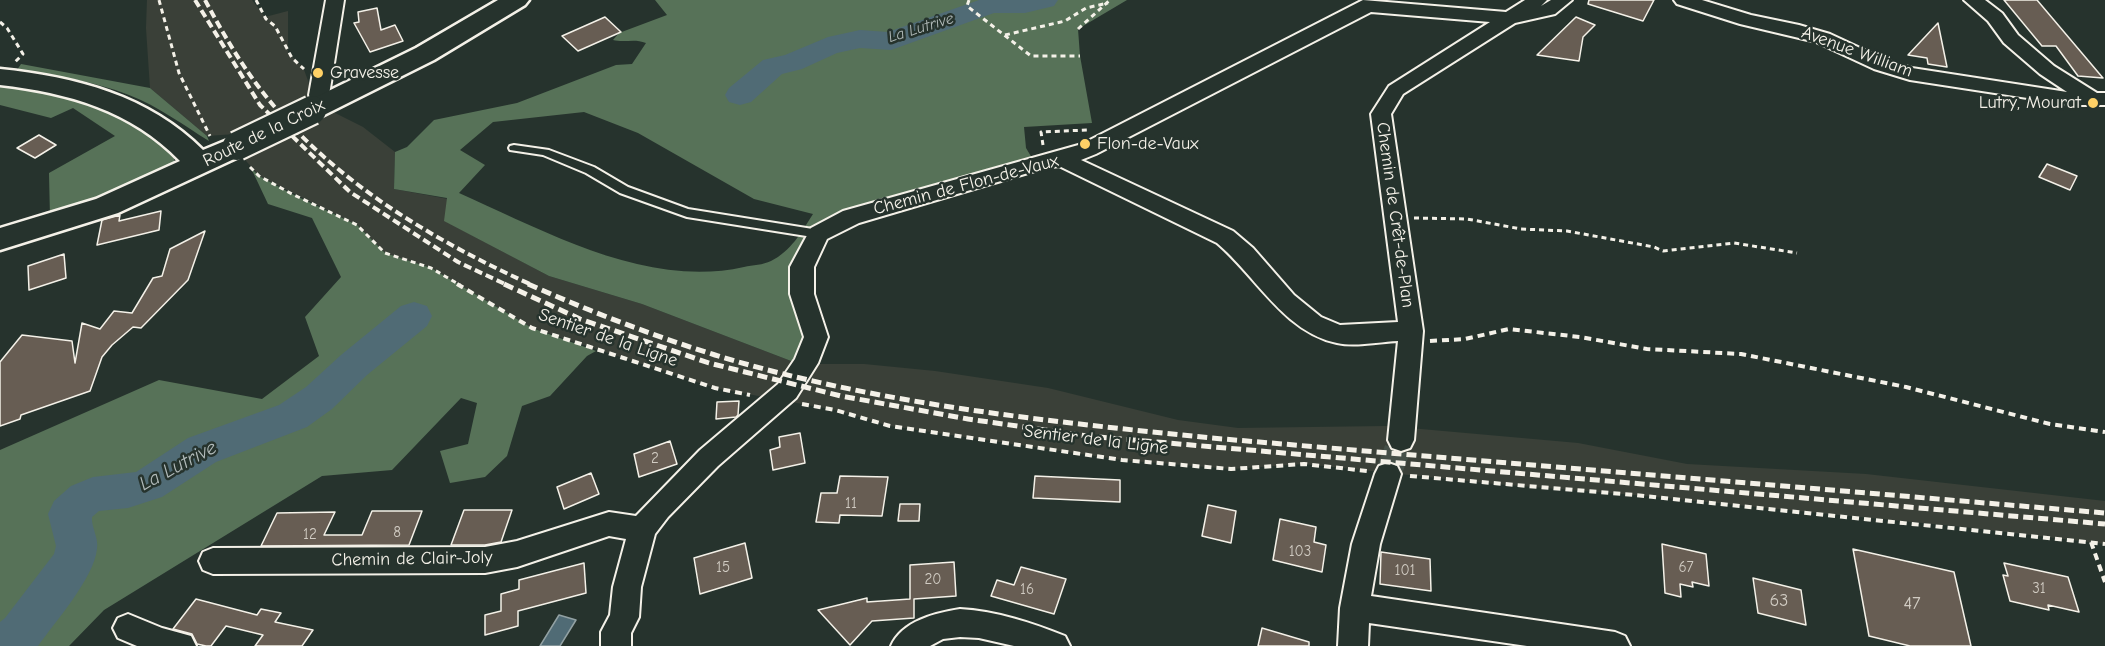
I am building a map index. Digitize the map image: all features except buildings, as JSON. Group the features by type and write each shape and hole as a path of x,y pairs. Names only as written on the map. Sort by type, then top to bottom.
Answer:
{"street":[{"path":"316,108 335,0"},
{"name":"Route de la Croix","path":"0,239 107,206 225,155 425,54 516,0"},
{"name":"Chemin de Crêt-de-Plan","path":"1401,440 1411,336 1381,114 1396,90 1538,0"},
{"path":"1370,3 1511,18 1548,10 1563,0"},
{"name":"Avenue William","path":"1683,0 1747,20 1822,38 1881,65 1910,74 2101,102"},
{"path":"1973,0 1995,17 2011,39 2043,66 2101,102"},
{"name":"Chemin de Flon-de-Vaux","path":"819,234 851,217 1044,161 1062,159 1089,149 1370,3"},
{"path":"1,77 92,93 152,120 174,136 225,155"},
{"path":"1062,159 1225,237 1245,254 1286,301 1313,324 1339,334 1411,336"},
{"path":"615,646 616,632 624,617 627,587 642,529 658,509 709,458 787,391 806,363 816,337 802,294 802,267 819,234"},
{"path":"1353,646 1355,608 1366,544 1388,474"},
{"name":"Chemin de Clair-Joly","path":"213,561 485,560 517,554 609,524 642,529"},
{"path":"1355,608 1412,614 1615,646"},
{"path":"906,646 936,627 960,622 982,623 1055,646"},
{"path":"128,628 162,642 181,646"}],"lane":[{"path":"514,148 545,152 590,170 624,190 687,213 819,234"}],"path":[{"path":"159,0 179,73 225,155"},
{"path":"256,0 266,19 275,26 292,58 303,66"},
{"path":"969,0 968,6 1031,56 1080,56"},
{"path":"1004,35 1065,21 1086,8 1109,2"},
{"path":"1078,29 1109,2"},
{"path":"0,22 7,28 22,54 1,77"},
{"path":"1041,132 1094,129"},
{"name":"Sentier de la Ligne","path":"225,155 292,194 357,225 385,253 431,268 532,328 715,388 777,400"},
{"path":"1395,218 1467,219 1521,229 1567,231 1654,247 1662,251 1734,243 1797,253"},
{"path":"1411,336 1466,339 1509,329 1647,348 1741,354 1906,387 2050,424 2105,432"},
{"name":"Sentier de la Ligne","path":"817,407 890,426 1122,460 1231,469 1304,464 1388,474 1634,495 2105,544"},
{"path":"2091,542 2105,582"}],"shaded area":[{"path":"147,0 252,0 265,17 288,11 288,53 303,67 311,89 306,105 249,133 207,136 150,88 146,28"},
{"path":"321,106 363,127 395,152 394,189 448,199 445,221 549,276 642,304 799,364 864,364 935,371 1048,388 1178,420 1238,428 1387,426 1578,443 1687,464 1866,474 2105,501 2105,544 1964,527 1304,464 1231,469 1122,460 890,426 835,410 715,388 532,328 431,268 385,253 357,225 259,176 241,155"}],"green space":[{"path":"655,0 1127,0 1078,29 1080,56 1092,123 1024,127 1026,148 1032,158 819,234 802,267 811,323 799,364 642,304 549,276 444,221 447,198 394,189 395,152 407,147 434,120 517,103 616,65 632,64 646,43 613,40 619,33 667,15","holes":["584,112 638,133 754,199 813,214 790,247 768,262 707,272 671,270 634,263 561,239 459,193 485,165 460,150 493,122"]},
{"path":"21,64 150,88 207,136 209,141 140,99 74,79 17,70"},
{"path":"0,84 65,95 120,113 174,153 174,163 162,175 50,217 49,173 115,136 73,108 51,118 0,105"},
{"path":"251,168 259,176 292,194 357,225 385,253 431,268 532,328 596,351 587,356 550,396 522,406 507,456 485,477 450,483 440,451 468,444 477,403 461,398 392,470 322,476 104,610 69,646 0,646 0,450 159,380 262,399 319,356 305,317 341,277 312,218 268,204"}],"water":[{"path":"559,615 576,620 560,646 540,646"}],"waterway":[{"name":"La Lutrive","path":"740,95 773,66 792,63 828,46 860,39 891,41 991,5 1025,5 1044,0"},
{"name":"La Lutrive","path":"3,646 21,633 74,561 77,546 69,514 77,504 93,495 128,491 148,485 202,450 293,416 319,398 354,365 414,316"}],"tunnel":[{"path":"1388,474 1401,440"}],"railway":[{"path":"195,0 260,105 350,192 458,262 507,285"},
{"path":"205,0 228,42 255,82 282,115 345,175 380,201 454,247 532,285"},
{"path":"504,284 580,319 709,363 841,396 968,419 1087,436 2105,524"},
{"path":"528,284 620,322 715,355 837,386 961,409 1211,438 2105,513"}],"place":[{"name":"Gravesse","path":"318,73"},
{"name":"Lutry, Mourat","path":"2093,103"},
{"name":"Flon-de-Vaux","path":"1085,144"}]}
